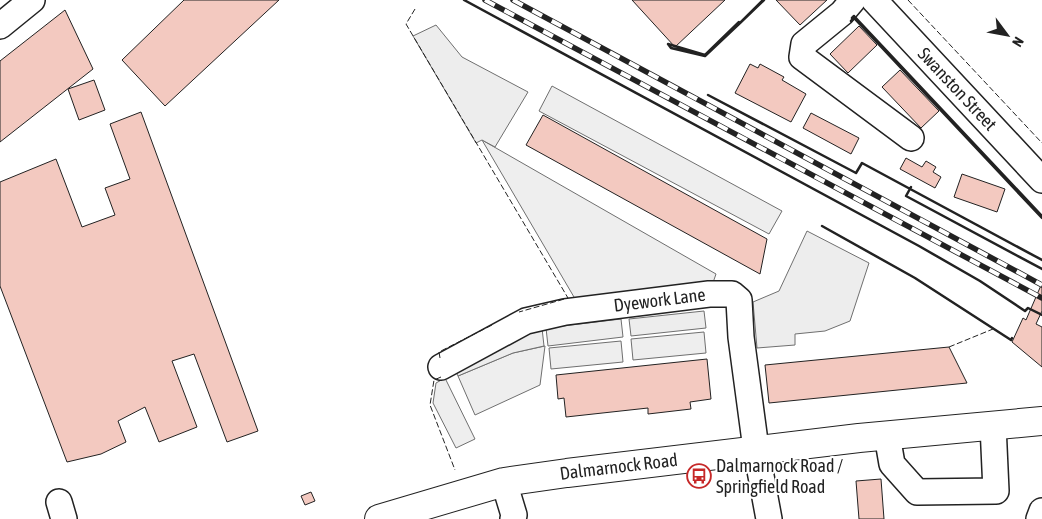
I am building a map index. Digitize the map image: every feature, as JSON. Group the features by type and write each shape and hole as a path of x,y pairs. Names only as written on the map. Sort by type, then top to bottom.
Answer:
{"main road":[{"name":"Dalmarnock Road","path":"379,519 504,482 887,434 1042,422"}],"street":[{"path":"0,26 32,0"},
{"path":"853,0 842,13 804,44 802,57 912,138"},
{"name":"Swanston Street","path":"874,0 1042,180"},
{"name":"Dyework Lane","path":"441,367 526,321 565,312 709,294 732,294 739,300 741,337 756,449 769,519"},
{"path":"887,434 892,464 917,492 996,491 993,425"},
{"path":"504,482 514,514 513,519"},
{"path":"1039,519 1042,511"}],"shaded area":[{"path":"436,25 462,57 528,92 495,147 482,140 476,143 413,36"},
{"path":"552,86 782,211 769,234 539,111"},
{"path":"482,140 716,274 709,294 581,309"},
{"path":"807,231 869,263 850,321 825,331 795,334 795,345 757,348 753,302 779,291"},
{"path":"704,311 706,328 631,336 629,319"},
{"path":"621,319 623,337 548,346 546,328"},
{"path":"542,328 544,346 513,353 458,376 451,361"},
{"path":"704,332 706,353 633,360 631,339"},
{"path":"621,341 623,362 551,369 549,348"},
{"path":"545,346 540,385 475,415 458,376 513,353"},
{"path":"445,378 475,439 456,448 433,403 436,383"}],"building":[{"path":"184,0 279,0 165,106 122,60"},
{"path":"632,0 725,0 675,47"},
{"path":"776,0 827,0 800,25"},
{"path":"65,10 93,69 0,142 0,61"},
{"path":"859,26 877,45 848,73 830,54"},
{"path":"750,64 758,68 760,64 784,77 782,80 806,94 791,122 735,93"},
{"path":"900,70 939,111 921,128 882,87"},
{"path":"94,80 105,110 79,120 68,89"},
{"path":"141,112 258,431 227,442 194,354 172,361 197,427 159,442 145,407 118,421 126,442 101,454 67,462 0,286 0,182 56,159 82,227 115,215 105,188 130,179 110,124"},
{"path":"811,113 859,138 851,154 803,128"},
{"path":"543,115 767,239 760,274 526,145"},
{"path":"906,158 922,167 926,161 936,167 933,172 941,177 935,188 900,169"},
{"path":"962,174 1005,189 997,212 954,197"},
{"path":"1042,283 1042,311 1036,324 1042,327 1042,367 1012,342 1023,318 1026,320"},
{"path":"949,347 967,383 769,403 765,365"},
{"path":"707,359 711,399 690,402 691,409 648,414 648,408 566,417 564,398 558,399 556,375"},
{"path":"881,479 884,519 859,519 856,481"},
{"path":"311,492 315,501 305,505 301,496"}],"railway":[{"path":"485,0 1042,298"},
{"path":"513,0 1042,285"}],"fence":[{"path":"908,0 1042,143"},
{"path":"415,9 406,24 568,298 519,312"},
{"path":"440,358 439,352 492,325"},
{"path":"949,347 993,329"},
{"path":"441,377 434,380 430,405 455,470"}],"wall":[{"path":"464,0 919,246 980,281 1025,311 1028,308 1042,315"},
{"path":"763,0 740,23 764,0"},
{"path":"852,18 854,16 1042,216"},
{"path":"851,21 854,18 1042,218"},
{"path":"739,22 705,55 668,44 671,48 705,56 740,23"},
{"path":"708,95 856,173 862,163 1042,260"},
{"path":"911,187 906,196 1042,269"},
{"path":"822,226 915,278 1011,340 1012,338"}],"place":[{"name":"Dalmarnock Road / Springfield Road","path":"699,476"}]}
